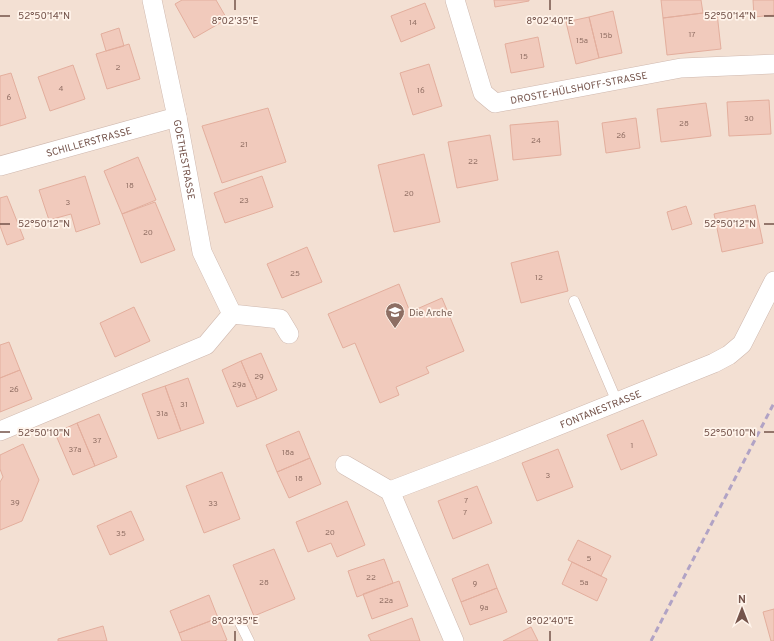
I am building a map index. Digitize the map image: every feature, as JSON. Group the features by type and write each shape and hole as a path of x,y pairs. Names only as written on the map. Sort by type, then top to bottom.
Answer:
{"street":[{"name":"GOETHESTRASSE","path":"152,0 177,116 202,252 232,314"},
{"name":"DROSTE-HÜLSHOFF-STRASSE","path":"455,0 483,92 495,103 681,68 774,64"},
{"name":"SCHILLERSTRASSE","path":"0,166 177,116"},
{"name":"FONTANESTRASSE","path":"390,491 490,453 714,363 729,355 742,344 774,281"},
{"path":"0,431 206,345 232,314 280,319 289,334"},
{"path":"345,465 390,491 454,641"}],"lane":[{"path":"574,301 617,402"},
{"path":"240,621 249,641"}],"shaded area":[{"path":"0,0 774,0 774,641 0,641"}],"building":[{"path":"182,0 216,0 227,19 194,38 175,4"},
{"path":"494,0 529,0 529,1 495,7"},
{"path":"661,0 701,0 703,13 663,18"},
{"path":"753,0 774,0 774,15 754,17"},
{"path":"425,3 435,28 401,42 391,16"},
{"path":"613,11 622,53 599,58 589,17"},
{"path":"703,13 717,13 721,49 667,55 663,18"},
{"path":"589,17 599,58 576,64 566,22"},
{"path":"119,28 124,46 106,51 101,34"},
{"path":"538,37 544,67 511,73 505,44"},
{"path":"129,44 140,79 107,89 96,54"},
{"path":"429,64 442,106 413,115 400,73"},
{"path":"73,65 85,99 50,111 38,77"},
{"path":"11,73 26,118 0,126 0,76"},
{"path":"769,100 771,134 729,136 727,102"},
{"path":"706,103 711,136 661,142 657,109"},
{"path":"268,108 286,162 222,183 202,126"},
{"path":"636,118 640,148 606,153 602,123"},
{"path":"558,121 561,155 513,160 510,125"},
{"path":"490,135 498,180 457,188 448,142"},
{"path":"424,154 440,222 394,232 378,165"},
{"path":"138,157 156,200 122,214 104,171"},
{"path":"85,176 100,224 76,232 71,214 49,220 39,190"},
{"path":"262,176 273,207 225,223 214,193"},
{"path":"7,196 24,239 7,245 0,226 0,198"},
{"path":"155,202 175,250 141,263 122,214"},
{"path":"755,205 763,243 722,252 714,214"},
{"path":"686,206 692,224 672,230 667,212"},
{"path":"307,247 322,282 282,298 267,264"},
{"path":"558,251 568,291 521,303 511,263"},
{"name":"Die Arche","path":"399,284 410,312 442,298 464,351 426,367 429,373 396,387 399,395 380,403 355,343 343,348 328,314"},
{"path":"134,307 150,341 115,357 100,323"},
{"path":"9,342 20,370 0,378 0,345"},
{"path":"261,353 277,390 257,399 241,361"},
{"path":"241,361 257,399 237,407 222,370"},
{"path":"20,370 32,399 0,412 0,378"},
{"path":"188,378 204,423 181,431 165,386"},
{"path":"165,386 181,431 158,439 142,394"},
{"path":"99,414 117,457 95,466 77,423"},
{"path":"643,420 657,455 621,470 607,435"},
{"path":"77,423 95,466 73,475 55,433"},
{"path":"299,431 310,458 277,472 266,445"},
{"path":"23,444 39,480 22,521 0,530 0,482 3,477 0,469 0,455"},
{"path":"558,449 573,487 537,501 522,463"},
{"path":"310,458 321,484 289,498 277,472"},
{"path":"222,472 240,519 204,533 186,486"},
{"path":"477,486 492,523 453,539 438,501"},
{"path":"347,501 365,545 337,557 331,543 308,552 296,522"},
{"path":"131,511 144,540 110,555 97,526"},
{"path":"578,540 611,556 601,576 568,560"},
{"path":"274,549 295,599 254,616 233,565"},
{"path":"384,559 393,583 357,597 348,571"},
{"path":"572,562 607,579 597,601 562,584"},
{"path":"488,564 497,588 461,602 452,579"},
{"path":"399,581 408,606 372,619 363,594"},
{"path":"497,588 507,612 470,625 461,602"},
{"path":"209,595 218,618 179,633 170,611"},
{"path":"774,609 774,641 771,641 763,612"},
{"path":"218,618 227,640 182,641 179,633"},
{"path":"412,618 420,641 371,641 368,635"},
{"path":"103,626 107,641 58,641 58,639"},
{"path":"531,627 538,641 503,641"}],"railway":[{"path":"651,641 774,403"}],"place":[{"name":"Die Arche","path":"395,329"}]}
